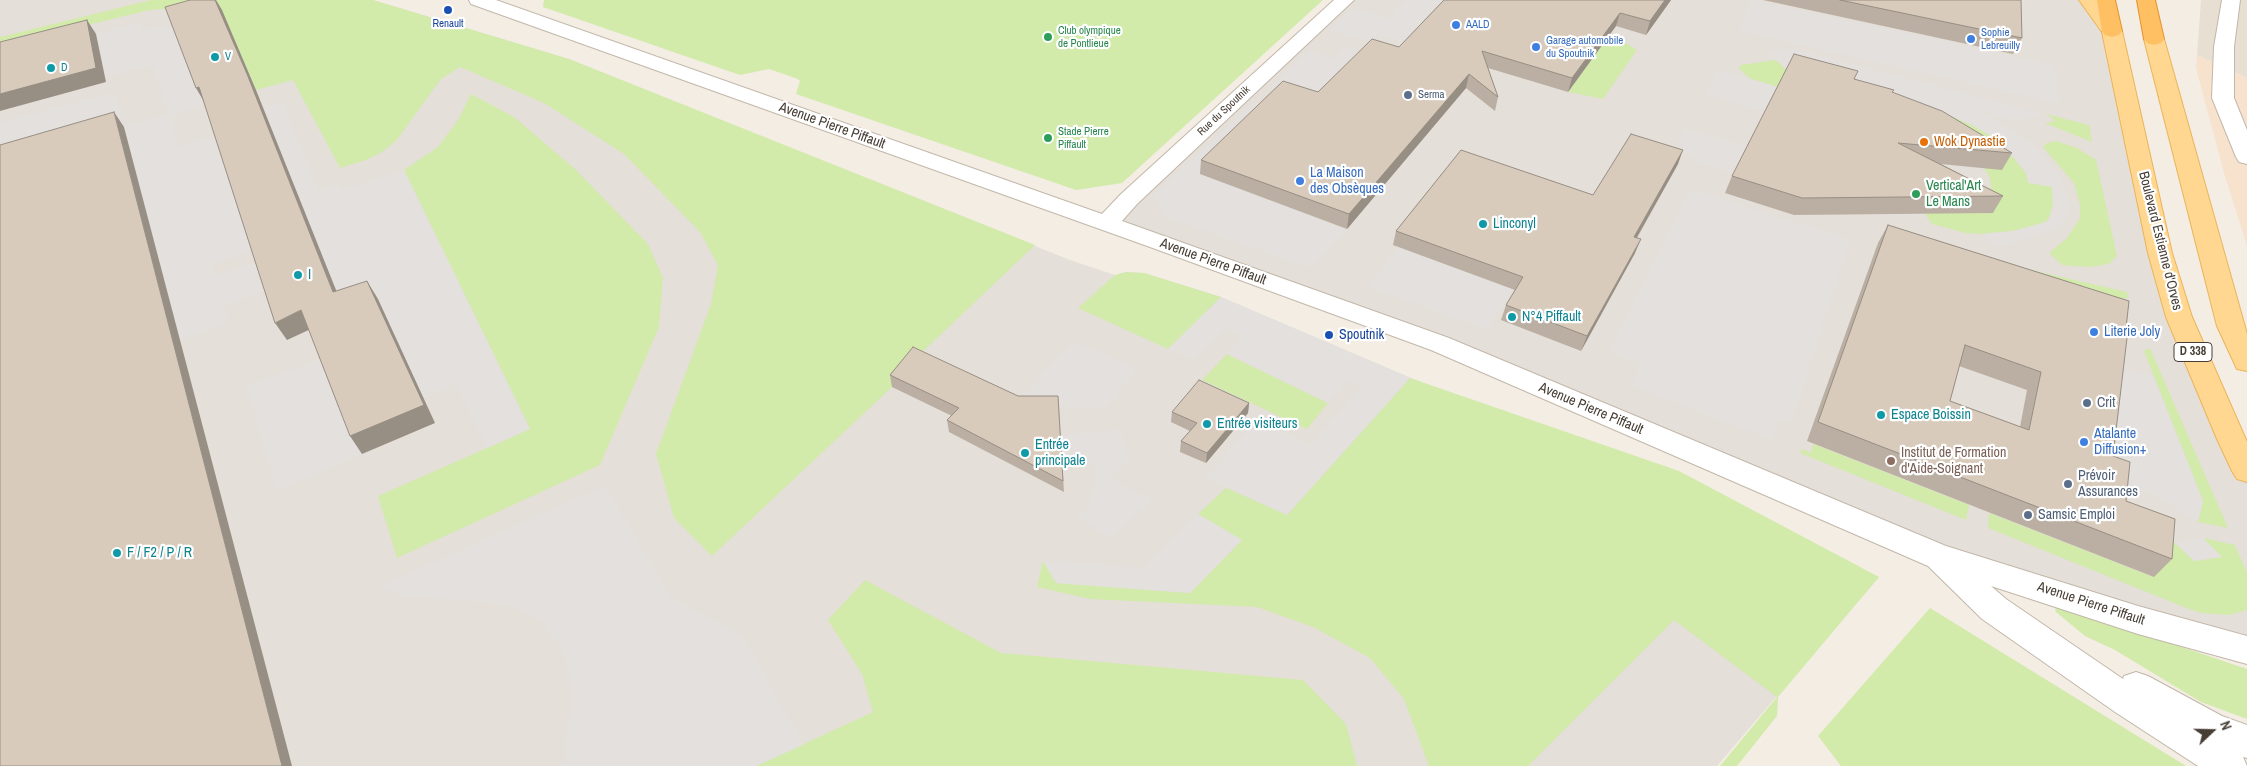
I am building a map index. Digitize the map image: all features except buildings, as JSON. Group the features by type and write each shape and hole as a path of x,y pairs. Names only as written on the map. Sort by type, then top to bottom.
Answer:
{"highway":[{"name":"Boulevard Estienne d'Orves","path":"2106,0 2112,31"},
{"path":"2146,0 2152,20"}],"main road":[{"path":"2088,0 2112,31"},
{"path":"2152,20 2230,326 2247,362"},
{"name":"Boulevard Estienne d'Orves","path":"2112,31 2160,253 2179,317 2231,439 2247,471"}],"street":[{"name":"Avenue Pierre Piffault","path":"478,0 1440,344 1937,556 2138,620 2247,650"},
{"name":"Rue du Spoutnik","path":"1106,224 1129,199 1345,0"},
{"path":"2231,0 2224,47 2223,98 2247,156"},
{"name":"Avenue Pierre Piffault","path":"1937,556 1994,609 2127,701 2229,766"},
{"name":"Avenue Pierre Piffault","path":"1994,609 2210,728 2247,742"},
{"path":"2138,620 2226,640 2247,639"}],"shaded area":[{"path":"0,0 373,0 569,59 1070,260 1115,275 1126,272 1144,273 1221,297 1879,577 1717,766 0,766"},
{"path":"1345,0 2088,0 2112,31 2165,275 2247,471 2247,639 1970,566 1584,406 1106,224"},
{"path":"1406,0 1454,0 1412,45 1376,35 1370,42 1329,30 1352,8 1389,19"},
{"path":"1751,0 2054,65 2059,103 1740,31"},
{"path":"2201,0 2247,0 2247,78 2197,55"},
{"path":"138,23 141,31 174,24 206,105 170,116 179,147 220,135 257,249 212,264 215,276 261,261 270,289 223,305 247,387 324,358 362,454 277,490 228,323 179,340 0,162 0,123 115,92 124,126 169,114 153,65 105,77 96,34"},
{"path":"1347,46 1370,53 1320,102 1271,87 1309,51 1334,58"},
{"path":"1796,49 2046,115 2014,120 1980,110 2031,143 2054,167 2066,191 2069,202 2065,223 2049,232 1998,247 1981,234 2013,231 2046,222 2053,205 2052,187 2028,183 2026,173 1996,139 1974,126 1949,115 1787,70 1767,52"},
{"path":"2197,55 2247,78 2247,246 2224,173 2196,68"},
{"path":"1719,70 1778,87 1766,112 1705,94"},
{"path":"1253,102 1270,108 1347,229 1311,267 1164,217 1155,194"},
{"path":"282,103 318,190 338,184 341,190 404,170 530,429 487,448 456,384 423,399 344,310 263,108"},
{"path":"1685,128 1748,147 1734,173 1696,161 1684,152 1677,141"},
{"path":"1691,189 1850,240 1791,422 1779,417 1772,440 1631,385 1642,364 1611,352"},
{"path":"1398,247 1513,289 1488,329 1368,287"},
{"path":"1221,297 1410,378 1287,515 1206,477 1257,420 1310,446 1361,387 1347,381 1328,403 1227,354 1245,336 1226,328 1193,360 1168,349"},
{"path":"1074,341 1136,369 1107,407 1011,408"},
{"path":"2111,367 2154,377 2203,501 2198,522 2152,493 2114,481 2094,464"},
{"path":"1120,429 1129,460 1112,479 1152,500 1110,538 1076,516 1091,504 1098,464 1063,469 1061,436"},
{"path":"605,486 671,598 742,636 803,745 756,766 557,766 566,758 565,740 572,709 572,691 567,663 560,646 542,621 518,609 493,603 398,594 379,587"},
{"path":"1198,514 1242,540 1190,593 1056,583 1043,561 1145,568"},
{"path":"2203,538 2222,557 2194,561 2175,543"}],"green space":[{"path":"151,0 373,0 569,59 1035,245 915,359 892,387 712,556 674,518 656,454 711,304 718,265 700,232 624,154 544,103 460,67 441,79 396,141 382,152 366,160 340,168 293,80 256,90 190,7 150,10 0,46 0,37"},
{"name":"Stade Pierre Piffault","path":"544,0 1323,0 1122,183 1076,190 796,94 800,81 798,79 769,69 740,75 543,7"},
{"path":"1607,38 1627,44 1637,50 1603,99 1568,92"},
{"path":"1776,60 1787,70 1778,87 1749,78 1738,67 1741,65"},
{"path":"471,94 514,117 575,169 648,244 663,278 659,327 600,465 397,558 378,496 530,429 404,170 438,147 458,120"},
{"path":"1929,109 1974,126 1996,139 2026,173 2052,187 2053,205 2046,222 2013,231 1981,234 1965,233 1932,224 1925,214 1976,205 1991,188 1990,179 1985,169"},
{"path":"2046,114 2089,125 2092,142 2045,123 2056,121"},
{"path":"2056,141 2077,148 2096,160 2117,256 2109,264 2090,267 2062,265 2049,253 2067,238 2080,218 2080,205 2074,183 2043,147 2047,143"},
{"path":"1983,259 2127,292 2128,298 2114,300"},
{"path":"1126,272 1144,273 1221,297 1168,349 1078,308 1115,275"},
{"path":"2150,348 2228,528 2198,522 2203,501 2144,351"},
{"path":"1227,354 1328,403 1307,429 1202,380"},
{"path":"1410,378 1679,471 1879,577 1778,697 1777,716 1737,766 1720,766 1777,697 1674,620 1528,766 1429,766 1404,699 1370,658 1313,627 1257,607 1090,599 1037,587 1043,561 1056,583 1190,593 1242,540 1198,514 1226,488 1287,515"},
{"path":"1813,444 1969,505 1966,520 1800,453 1802,449 1811,453"},
{"path":"1989,513 2153,577 2157,537 2175,543 2194,561 2221,557 2203,538 2235,545 2247,573 2247,610 2229,615 2202,613 2189,609 1988,528"},
{"path":"865,580 1001,653 1303,680 1346,724 1357,766 756,766 873,712 862,674 828,620"},
{"path":"2063,607 2247,669 2247,719 2201,702 2115,650 2085,636 2056,612 2055,609"},
{"path":"1930,608 2186,766 1841,766 1818,736"}],"place":[{"name":"Renault","path":"448,10"},
{"name":"AALD","path":"1456,25"},
{"name":"Club olympique de Pontlieue","path":"1048,37"},
{"name":"Sophie Lebreuilly","path":"1971,39"},
{"name":"Garage automobile du Spoutnik","path":"1536,47"},
{"name":"V","path":"215,57"},
{"name":"D","path":"51,68"},
{"name":"Serma","path":"1408,95"},
{"name":"Stade Pierre Piffault","path":"1048,138"},
{"name":"Wok Dynastie","path":"1924,142"},
{"name":"La Maison des Obsèques","path":"1300,181"},
{"name":"Vertical'Art Le Mans","path":"1916,194"},
{"name":"Linconyl","path":"1483,224"},
{"name":"I","path":"298,275"},
{"name":"N°4 Piffault","path":"1512,317"},
{"name":"Literie Joly","path":"2094,332"},
{"name":"Spoutnik","path":"1329,335"},
{"name":"Crit","path":"2087,403"},
{"name":"Espace Boissin","path":"1881,415"},
{"name":"Entrée visiteurs","path":"1207,424"},
{"name":"Atalante Diffusion+","path":"2084,442"},
{"name":"Entrée principale","path":"1025,453"},
{"name":"Institut de Formation d'Aide-Soignant","path":"1891,461"},
{"name":"Prévoir Assurances","path":"2068,484"},
{"name":"Samsic Emploi","path":"2028,515"},
{"name":"F / F2 / P / R","path":"117,553"}]}
